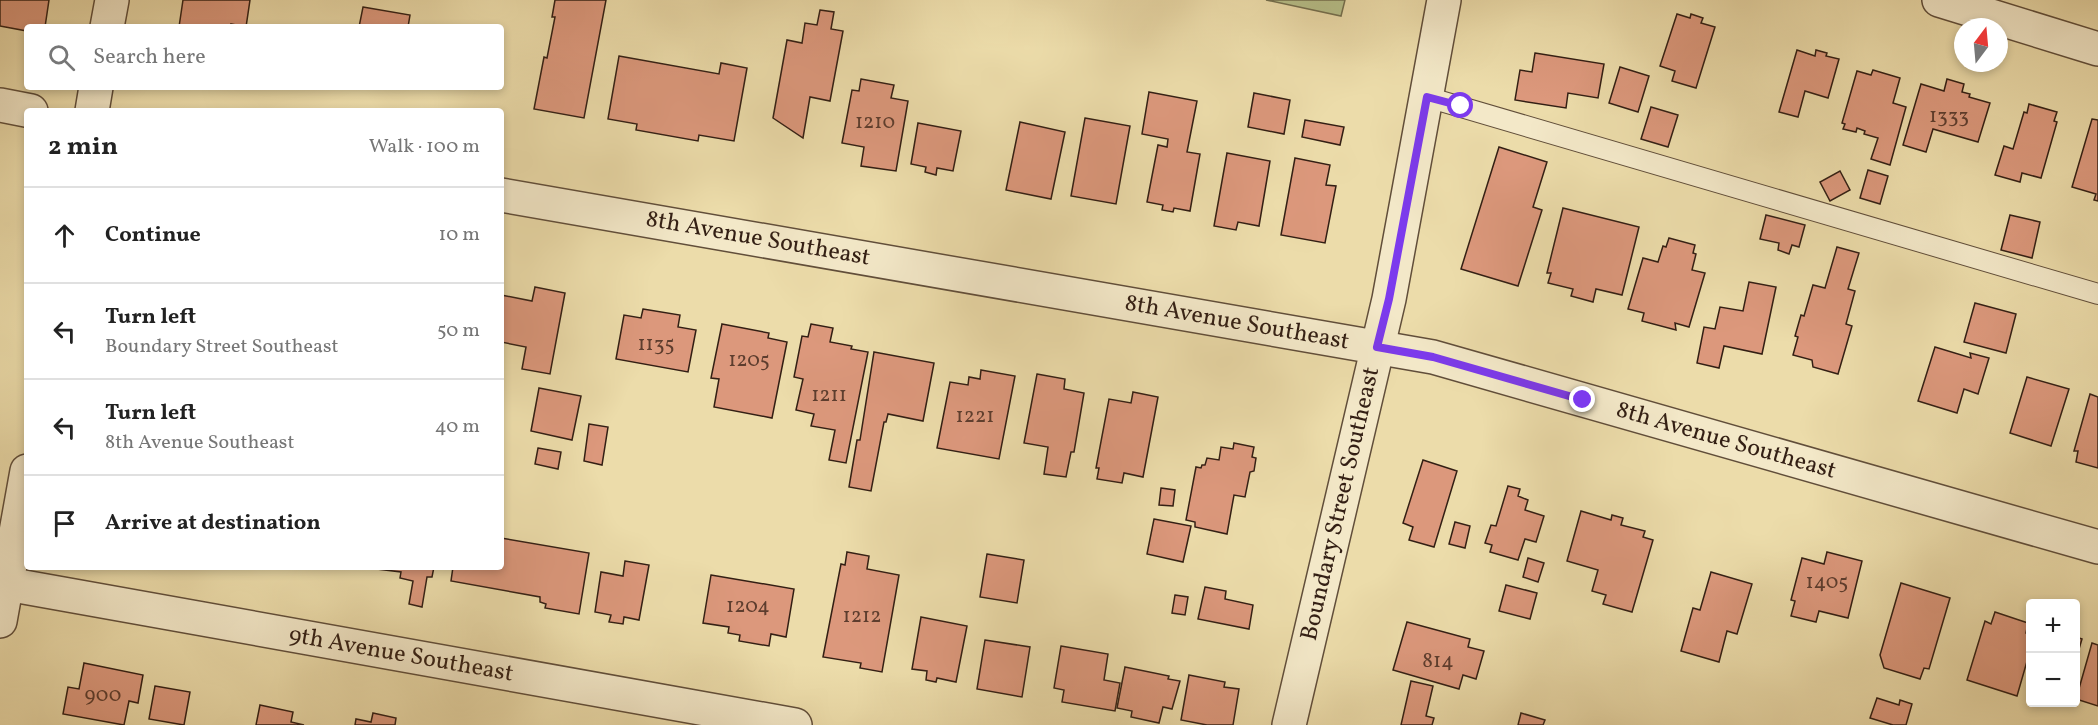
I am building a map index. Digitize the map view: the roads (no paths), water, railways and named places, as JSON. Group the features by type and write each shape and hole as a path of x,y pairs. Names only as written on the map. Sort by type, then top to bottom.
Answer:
{"street":[{"path":"108,24 112,0"},
{"name":"Boundary Street Southeast","path":"1289,725 1389,299 1444,0"},
{"path":"1939,0 2098,49"},
{"path":"92,108 96,90"},
{"path":"0,105 24,110"},
{"name":"8th Avenue Southeast","path":"504,196 1433,357 2098,547"},
{"path":"0,621 24,488"},
{"name":"9th Avenue Southeast","path":"7,584 795,725"}],"lane":[{"path":"1427,97 2098,294"}]}
